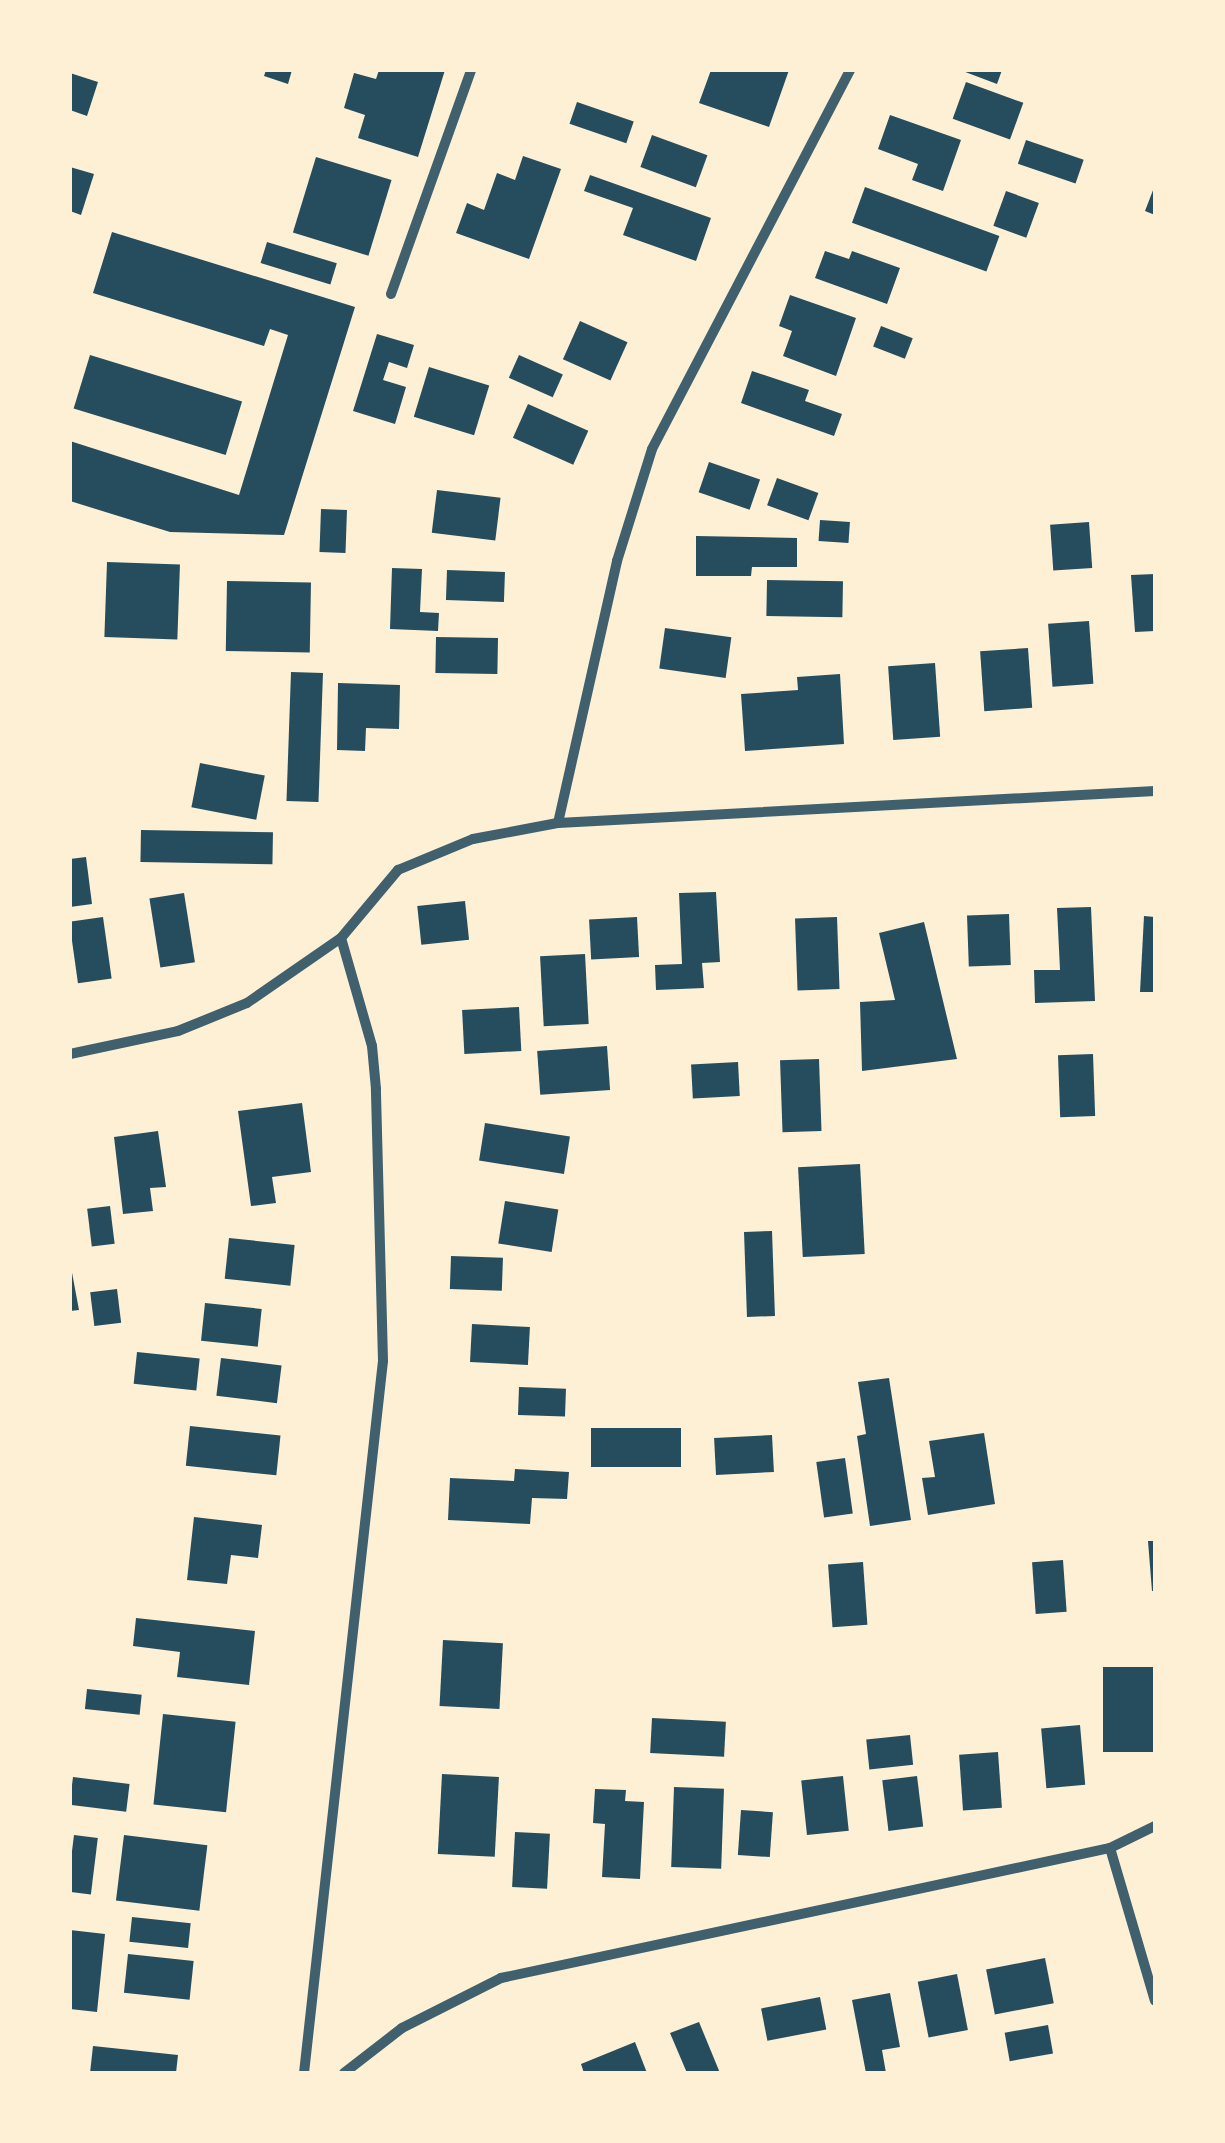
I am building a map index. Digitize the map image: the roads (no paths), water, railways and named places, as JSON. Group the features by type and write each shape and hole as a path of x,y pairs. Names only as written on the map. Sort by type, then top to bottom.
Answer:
{"street":[{"path":"391,294 471,70"},
{"path":"558,823 617,561 652,449 850,70"},
{"path":"70,1054 214,1018 291,976 341,938 398,870 431,851 558,823 1155,791"},
{"path":"304,2073 383,1361 372,1046 341,938"},
{"path":"344,2073 402,2028 501,1978 1110,1848 1155,1826"},
{"path":"1110,1848 1155,2001"}]}
